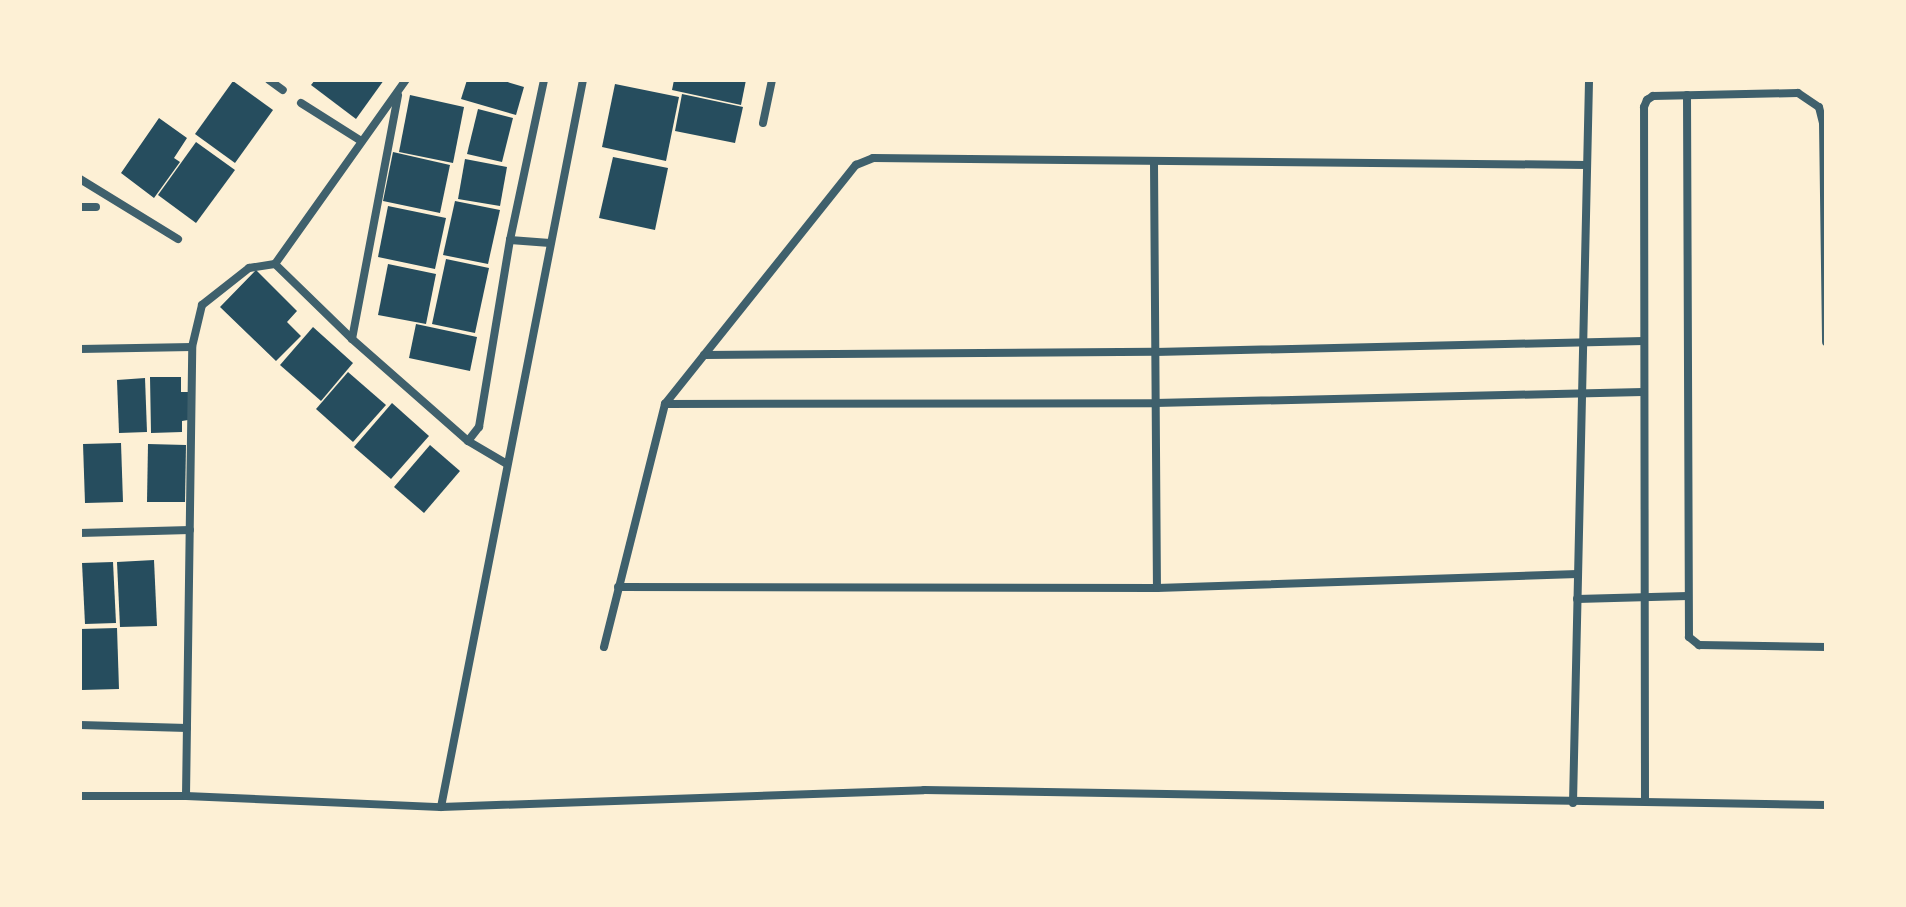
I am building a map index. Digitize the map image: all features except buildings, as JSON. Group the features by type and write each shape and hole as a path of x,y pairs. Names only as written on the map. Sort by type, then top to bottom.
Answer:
{"street":[{"path":"269,80 283,90"},
{"path":"186,796 192,347 202,305 249,268 275,264 406,80"},
{"path":"468,441 479,427 510,240 544,80"},
{"path":"441,807 583,80"},
{"path":"763,123 772,80"},
{"path":"1573,803 1589,82"},
{"path":"352,339 399,90"},
{"path":"1645,801 1644,107 1653,96 1798,93 1819,107 1823,123 1826,342"},
{"path":"1687,95 1689,637 1699,645 1826,647"},
{"path":"301,103 361,141"},
{"path":"604,647 665,404 856,165 873,158 1587,165"},
{"path":"1154,163 1157,588"},
{"path":"80,179 178,239"},
{"path":"80,207 96,207"},
{"path":"510,240 550,243"},
{"path":"275,264 352,339 468,441 507,464"},
{"path":"704,355 1155,352 1644,341"},
{"path":"80,349 192,347"},
{"path":"665,404 1155,403 1643,392"},
{"path":"80,533 190,530"},
{"path":"618,587 1157,588 1578,574"},
{"path":"1577,599 1688,596"},
{"path":"80,725 187,728"},
{"path":"80,796 186,796 441,807 924,790 1826,805"}]}
